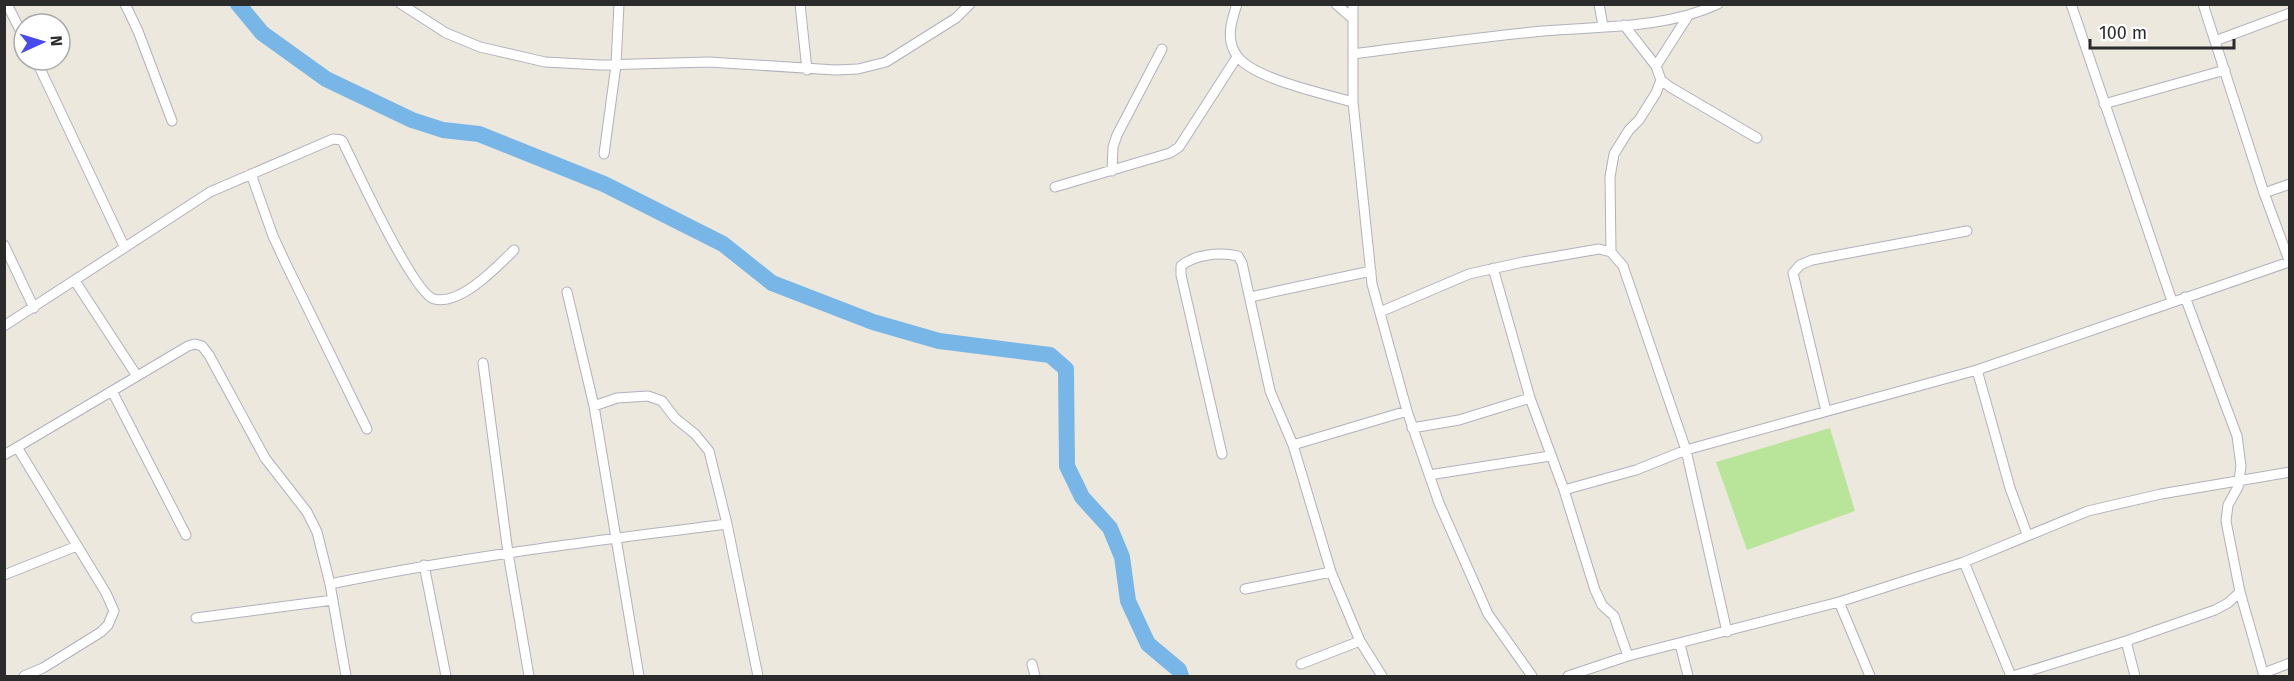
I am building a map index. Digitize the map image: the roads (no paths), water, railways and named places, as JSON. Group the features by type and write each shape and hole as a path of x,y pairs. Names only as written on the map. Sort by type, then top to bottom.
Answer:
{"street":[{"path":"125,4 138,31 172,121"},
{"path":"400,4 446,33 480,47 545,62 616,65 709,62 807,70 858,69 886,62 956,18 970,4"},
{"path":"604,154 616,65 619,4"},
{"path":"800,4 807,70"},
{"path":"1237,4 1229,27 1237,57 1251,68 1271,78 1353,102"},
{"path":"1336,4 1352,18"},
{"path":"1353,4 1353,102 1371,271 1380,312 1412,428 1439,504 1488,614 1532,676"},
{"path":"1599,4 1603,26"},
{"path":"1353,54 1525,33 1624,25 1688,16 1718,4"},
{"path":"2071,4 2172,301"},
{"path":"1564,490 1636,470 1686,450 1977,370 2289,262 2264,193 2203,4"},
{"path":"2216,41 2289,13"},
{"path":"1656,66 1688,16"},
{"path":"1624,25 1656,66 1661,80 1757,138"},
{"path":"1112,171 1113,147 1117,135 1162,49"},
{"path":"1055,187 1170,153 1179,147 1237,57"},
{"path":"2104,104 2225,70"},
{"path":"42,72 124,246"},
{"path":"1611,252 1610,177 1614,154 1629,130 1639,120 1656,93 1661,80"},
{"path":"4,326 210,192 327,141 341,140 404,261 425,295 435,300 452,299 472,287 514,250"},
{"path":"251,174 282,255 367,429"},
{"path":"2264,193 2289,184"},
{"path":"1826,411 1793,273 1800,265 1812,260 1967,231"},
{"path":"4,245 34,308"},
{"path":"1380,312 1469,274 1599,249 1611,252 1623,266 1686,450 1727,632"},
{"path":"1222,454 1181,276 1181,266 1187,261 1226,254 1238,256 1242,263 1270,391 1293,445 1331,572 1360,640 1382,676"},
{"path":"1493,268 1530,398 1564,490 1594,590 1602,606 1614,616 1628,656"},
{"path":"1250,297 1371,271"},
{"path":"75,281 137,376"},
{"path":"567,292 594,406 639,676"},
{"path":"2185,297 2237,436 2241,456 2238,487 2226,512 2240,592 2264,675 2289,663"},
{"path":"4,455 188,346 195,344 202,346 214,364 250,434 265,458 307,512 317,532 330,584 346,676"},
{"path":"483,363 508,554 529,676"},
{"path":"1977,370 2010,488 2027,534"},
{"path":"112,391 186,535"},
{"path":"594,406 618,398 635,396 648,396 662,401 675,418 695,434 709,451 727,524 758,676"},
{"path":"1412,428 1459,420 1530,398"},
{"path":"1293,445 1407,411"},
{"path":"17,447 112,604 114,611 112,618 101,632 43,668 24,676"},
{"path":"1429,475 1550,456"},
{"path":"1569,676 1628,656 1839,602 1964,562 2027,534 2088,511 2161,494 2289,472"},
{"path":"330,584 424,565 727,524"},
{"path":"4,575 77,546"},
{"path":"1964,562 2012,676 2126,641 2215,610 2228,603 2240,592"},
{"path":"424,565 446,676"},
{"path":"1245,589 1331,572"},
{"path":"196,618 333,600"},
{"path":"1839,602 1870,676"},
{"path":"1301,664 1360,640"},
{"path":"2126,641 2135,676"},
{"path":"1680,644 1688,676"},
{"path":"1032,663 1035,676"}],"waterway":[{"path":"238,4 262,33 326,79 412,120 443,130 479,134 604,184 723,244 772,283 873,322 939,341 1050,355 1066,369 1067,466 1082,497 1110,528 1122,557 1128,601 1148,644 1179,670 1181,676"}]}
